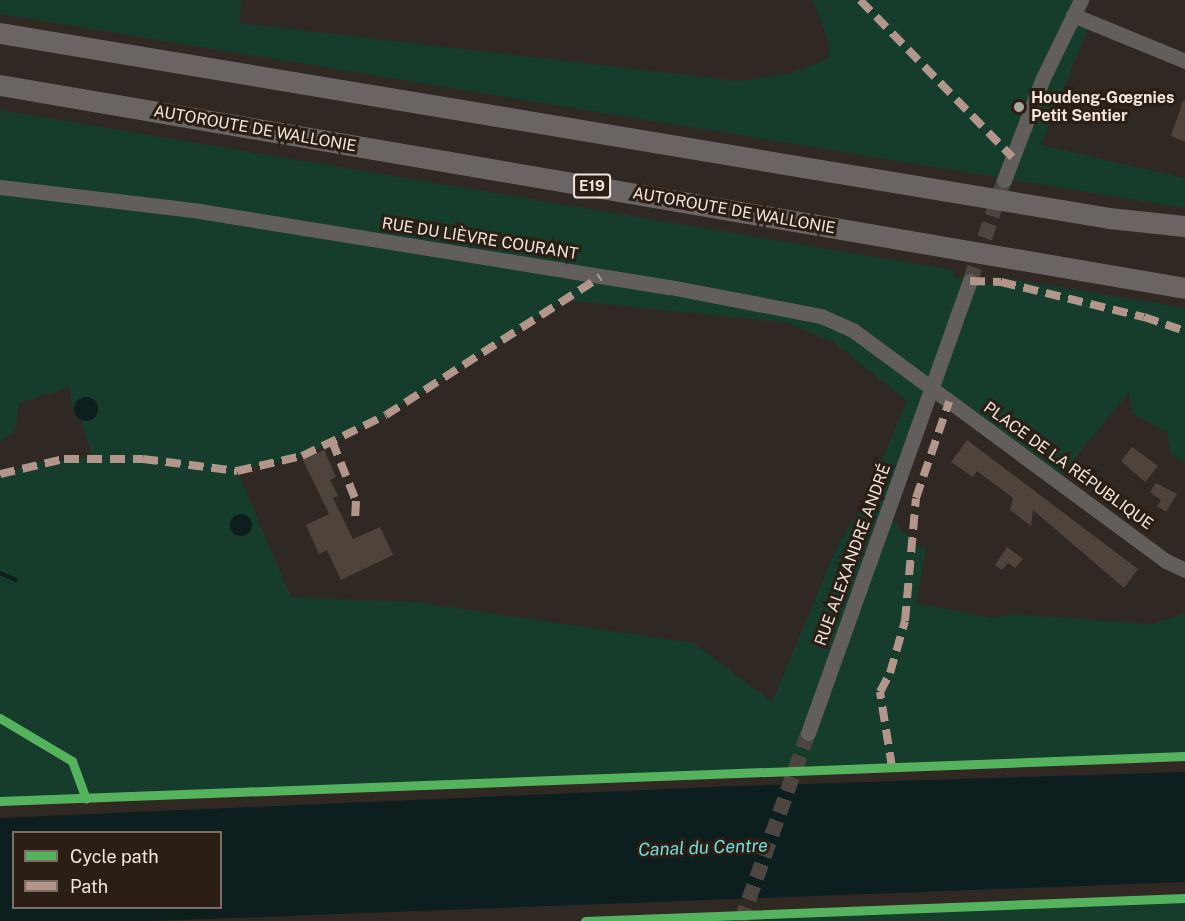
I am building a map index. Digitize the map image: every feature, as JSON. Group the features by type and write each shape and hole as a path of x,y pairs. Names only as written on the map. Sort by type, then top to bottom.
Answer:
{"highway":[{"path":"0,33 1109,218 1185,235"},
{"name":"AUTOROUTE DE WALLONIE","path":"0,85 1185,288"},
{"path":"1109,218 1185,226"}],"street":[{"path":"1004,180 1043,78 1081,0"},
{"path":"1073,15 1185,61"},
{"name":"RUE DU LIÈVRE COURANT","path":"0,187 193,210 798,309 854,331 931,389"},
{"name":"RUE ALEXANDRE ANDRÉ","path":"808,733 970,281"},
{"name":"PLACE DE LA RÉPUBLIQUE","path":"931,389 1185,570"}],"green space":[{"path":"0,0 241,0 239,23 737,81 790,74 829,58 829,43 813,0 1081,0 1073,15 1090,23 1041,145 1185,178 1185,208 0,14"},
{"path":"0,110 953,270 954,277 1009,288 1012,279 1185,308 1185,463 1171,454 1167,432 1132,413 1129,392 1057,480 931,390 886,515 916,544 926,549 916,603 992,618 1013,614 1152,624 1185,614 1185,756 86,799 0,798 0,474 40,462 93,457 81,420 74,414 69,387 19,403 15,430 0,441","holes":["565,300 788,323 833,342 907,401 861,509 838,544 772,702 693,643 415,602 291,597 237,471 302,456 386,415"]},
{"path":"1185,898 1185,921 600,921 791,913"}],"water":[{"path":"86,397 91,398 97,404 97,414 91,420 86,421 81,420 75,414 74,409 75,404 81,398"},
{"path":"241,514 249,517 252,525 249,533 241,536 233,533 230,525 233,517"},
{"name":"Canal du Centre","path":"1185,772 1185,882 152,921 0,921 0,818 736,786"}],"building":[{"path":"1183,101 1185,101 1185,142 1171,136"},
{"path":"967,440 1138,569 1124,588 1033,510 1031,526 1010,510 1013,498 977,471 973,477 951,462"},
{"path":"1132,447 1158,466 1145,482 1121,461"},
{"path":"324,450 336,477 330,480 338,496 333,498 353,539 380,527 393,555 341,580 327,550 319,554 306,525 329,514 303,460"},
{"path":"1156,483 1177,494 1166,512 1157,506 1161,500 1150,492"},
{"path":"1007,547 1023,559 1015,568 1008,563 1002,570 995,565"}],"waterway":[{"path":"0,573 16,580"}],"tunnel":[{"path":"970,281 1004,180"},
{"path":"741,921 808,733"}],"marked path":[{"path":"860,0 1012,157"},
{"path":"0,474 64,459 143,459 237,471 302,456 386,415 600,277"},
{"path":"970,281 1001,282 1144,317 1185,331"},
{"path":"892,767 880,692 890,673 905,621 916,498 949,402"},
{"path":"332,441 356,501 355,520"}],"cycle path":[{"path":"0,718 72,761 86,799"},
{"path":"0,801 1185,756"},
{"path":"585,921 1185,898"}],"place":[{"name":"Houdeng-Gœgnies Petit Sentier","path":"1019,107"}]}
